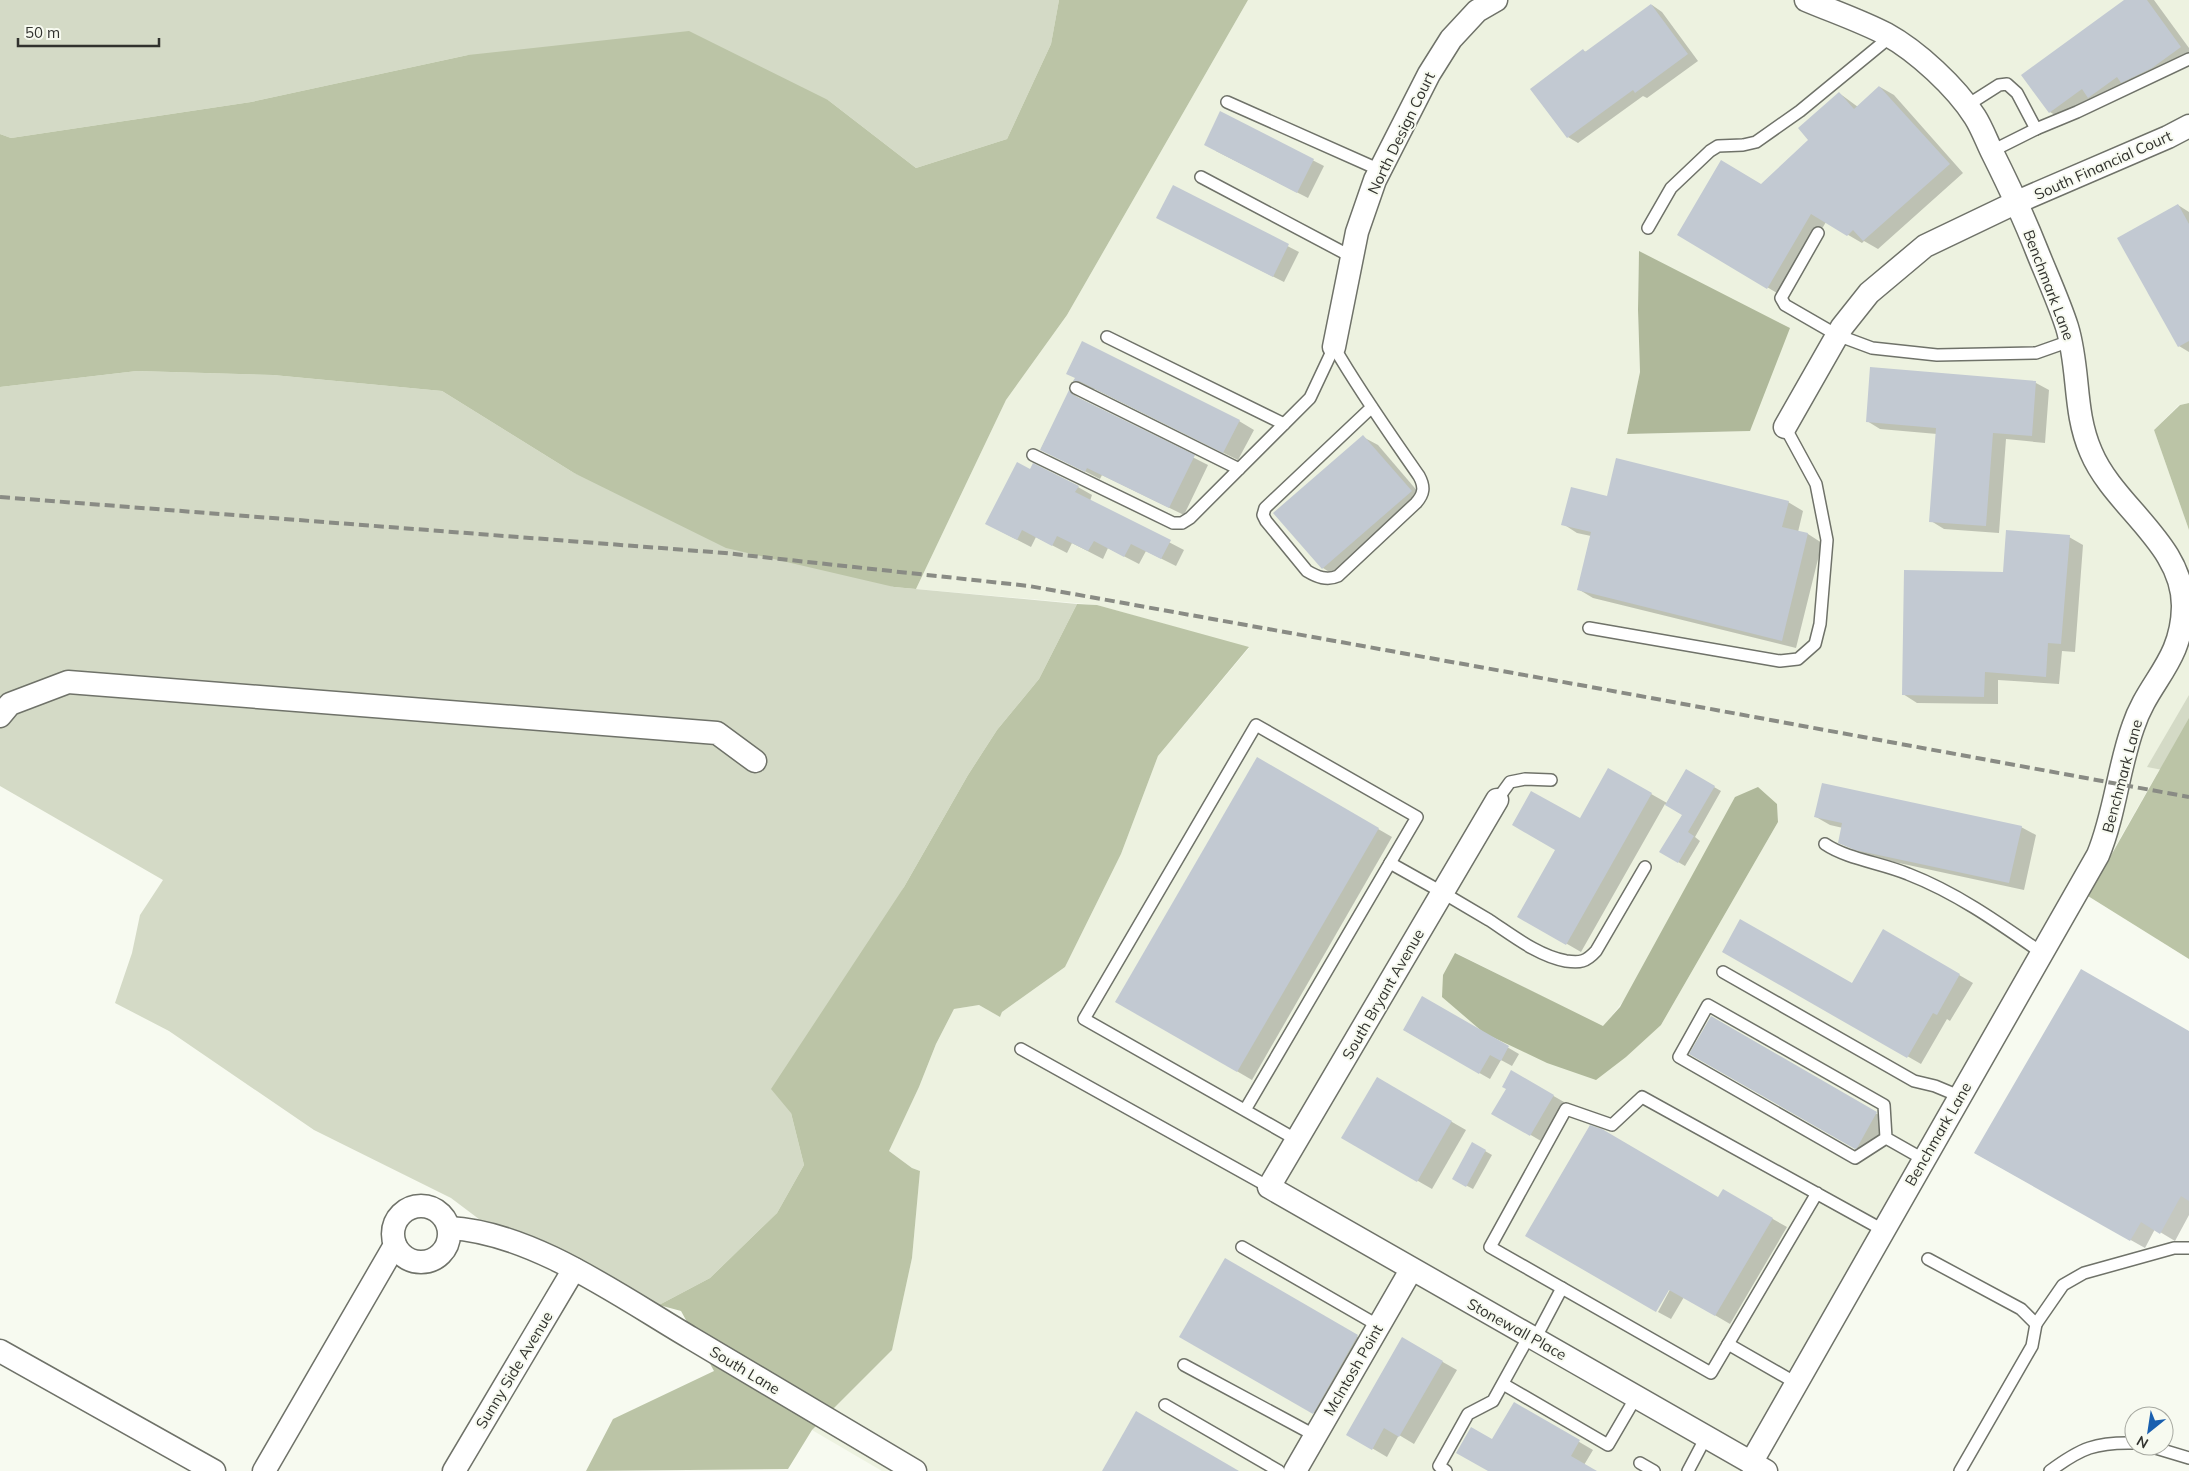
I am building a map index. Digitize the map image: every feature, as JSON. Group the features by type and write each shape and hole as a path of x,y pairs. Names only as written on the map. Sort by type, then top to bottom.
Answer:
{"street":[{"name":"North Design Court","path":"1334,348 1357,232 1380,170 1429,74 1451,39 1477,11 1496,0"},
{"name":"Benchmark Lane","path":"1758,1467 1796,1383 2098,855 2107,834 2133,726 2146,700 2174,654 2180,635 2183,607 2182,585 2168,553 2106,481 2091,453 2079,420 2075,358 2067,326 2017,202 1975,117 1947,83 1890,37 1806,0"},
{"name":"South Financial Court","path":"1785,426 1838,335 1869,293 1925,246 2017,202 2168,138 2189,126"},
{"path":"0,716 10,704 68,682 718,733 755,761"},
{"name":"South Bryant Avenue","path":"1270,1187 1497,800"},
{"name":"Stonewall Place","path":"1270,1187 1411,1270 1758,1467"},
{"path":"422,1205 440,1212 446,1219 449,1228 450,1238 446,1247 433,1259 425,1262 407,1258 396,1245 393,1236 397,1219 404,1211 422,1205"},
{"name":"South Lane","path":"449,1228 474,1229 511,1240 574,1269 916,1471"},
{"path":"264,1471 396,1245"},
{"name":"Sunny Side Avenue","path":"454,1471 574,1269"},
{"name":"McIntosh Point","path":"1295,1471 1411,1270"},
{"path":"0,1351 214,1471"}],"lane":[{"path":"1648,228 1671,188 1710,151 1718,146 1743,145 1756,142 1800,111 1890,37"},
{"path":"1992,151 2189,59"},
{"path":"1966,106 1999,85 2008,84 2017,93 2036,129"},
{"path":"1227,102 1380,170"},
{"path":"1201,177 1352,257"},
{"path":"1818,233 1781,298 1785,305 1838,335 1872,348 1937,356 2036,352 2070,341"},
{"path":"1107,337 1284,424"},
{"path":"1334,348 1419,476 1424,489 1421,497 1338,576 1332,579 1315,576 1307,571 1266,522 1263,515 1265,508 1372,407"},
{"path":"1032,454 1173,523 1182,523 1190,518 1310,398 1334,348"},
{"path":"1076,388 1239,469"},
{"path":"1589,628 1780,661 1798,659 1815,644 1820,624 1827,540 1816,484 1785,426"},
{"path":"1245,1110 1417,817 1256,725 1084,1019 1297,1140"},
{"path":"1497,800 1510,782 1525,779 1551,780"},
{"path":"1825,844 1908,874 1954,896 1995,919 2042,953"},
{"path":"1390,863 1443,892 1545,954 1579,962 1587,961 1596,951 1645,867"},
{"path":"1723,972 1914,1081 1935,1086 1959,1096"},
{"path":"1708,1005 1884,1105 1886,1138 1855,1158 1679,1057 1708,1005"},
{"path":"1021,1049 1270,1187"},
{"path":"1817,1193 1711,1373 1490,1247 1566,1108 1612,1125 1642,1097 1817,1193 1883,1230"},
{"path":"1886,1138 1923,1159"},
{"path":"1242,1247 1379,1326"},
{"path":"1960,1471 2032,1346 2036,1324 2063,1285 2084,1273 2174,1248 2189,1248"},
{"path":"1928,1259 2021,1309 2036,1324"},
{"path":"1446,1471 1439,1466 1468,1414 1493,1401 1562,1288"},
{"path":"1728,1344 1796,1383"},
{"path":"1184,1365 1316,1436"},
{"path":"1502,1384 1608,1445 1636,1397"},
{"path":"1166,1405 1280,1471"},
{"path":"1688,1471 1706,1437"},
{"path":"2050,1471 2082,1450 2108,1442 2124,1443"},
{"path":"2174,1453 2189,1458"},
{"path":"1640,1463 1654,1471"}],"shaded area":[{"path":"0,0 1059,0 1051,44 1007,139 916,168 828,100 468,55 251,102 11,138 0,134"},
{"path":"1059,0 1248,0 1067,315 1006,400 916,589 894,587 726,548 574,473 442,391 273,375 137,371 0,387 0,134 11,138 251,102 468,55 689,31 828,100 916,168 1007,139 1051,44"},
{"path":"1248,0 2189,0 2189,403 2179,405 2154,430 2189,530 2189,718 2107,861 1745,1471 882,1471 812,1430 892,1349 912,1258 920,1171 912,1168 889,1151 919,1087 936,1044 954,1009 979,1005 1000,1017 1002,1012 1065,967 1121,854 1158,756 1249,648 1097,605 916,589 1006,400 1067,315","holes":["1639,251 1750,431 1627,434 1640,372","1777,804 1778,822 1661,1025 1484,1033 1456,953 1603,1027"]},
{"path":"1639,251 1790,328 1750,431 1627,434 1640,372"},
{"path":"137,371 273,375 442,391 574,473 894,587 1077,604 1039,679 997,730 968,775 904,887 791,1113 804,1165 777,1213 710,1278 659,1305 579,1281 533,1260 451,1198 314,1130 169,1031 115,1003 132,953 140,915 163,880 0,786 0,387"},
{"path":"2189,403 2189,530 2154,430 2180,405"},
{"path":"1077,604 1097,605 1249,647 1158,756 1121,854 1065,967 1002,1012 1000,1017 979,1005 954,1009 936,1044 919,1087 889,1151 912,1168 920,1171 912,1258 892,1350 812,1430 788,1469 586,1471 613,1419 714,1371 681,1311 659,1305 710,1278 777,1213 804,1165 791,1113 771,1089 904,887 968,775 997,730 1039,679"},
{"path":"2189,695 2189,775 2147,767"},
{"path":"2189,718 2189,959 2088,896"},
{"path":"1758,787 1777,804 1778,822 1661,1025 1626,1057 1596,1080 1547,1063 1484,1033 1442,997 1443,975 1455,953 1603,1026 1620,1007 1735,797"}],"building":[{"path":"2124,0 2147,0 2181,47 2152,68 2121,83 2117,77 2088,98 2082,89 2049,113 2021,75"},
{"path":"1651,4 1688,54 1635,93 1633,90 1567,138 1530,89 1583,49 1585,52"},
{"path":"1879,86 1950,164 1863,241 1853,230 1847,236 1811,214 1767,289 1677,235 1721,160 1761,184 1808,140 1798,128 1839,92 1854,109"},
{"path":"1220,111 1314,159 1297,193 1204,145"},
{"path":"1173,185 1289,244 1273,277 1156,218"},
{"path":"2178,204 2189,224 2189,341 2178,347 2117,238"},
{"path":"1082,341 1240,420 1223,453 1079,381 1073,381 1075,378 1066,374"},
{"path":"1870,367 2036,381 2032,436 1993,433 1986,526 1929,522 1936,428 1866,422"},
{"path":"1069,390 1073,395 1195,455 1169,508 1087,468 1085,472 1040,450"},
{"path":"1363,435 1412,491 1322,569 1273,513"},
{"path":"1616,458 1789,501 1782,527 1808,533 1782,641 1577,590 1591,532 1561,525 1571,487 1607,496"},
{"path":"1017,462 1030,469 1033,463 1079,486 1075,492 1171,540 1161,559 1131,544 1124,557 1094,541 1088,551 1057,536 1052,546 1022,530 1017,540 985,524"},
{"path":"2006,530 2070,535 2061,644 2048,643 2046,677 1985,672 1984,697 1902,695 1904,570 2003,572"},
{"path":"1257,757 1379,828 1237,1072 1115,1002"},
{"path":"1608,768 1652,793 1566,945 1517,917 1555,850 1512,825 1531,791 1580,818"},
{"path":"1686,769 1715,786 1688,832 1694,836 1678,863 1659,852 1682,815 1665,805"},
{"path":"1822,783 2022,826 2009,883 1855,850 1838,843 1842,823 1814,817"},
{"path":"1740,919 1852,983 1883,929 1960,974 1937,1015 1933,1013 1907,1058 1722,952"},
{"path":"2081,969 2189,1031 2189,1201 2181,1196 2160,1234 2141,1222 2130,1241 1974,1153"},
{"path":"1422,996 1509,1046 1501,1061 1490,1055 1479,1074 1403,1030"},
{"path":"1711,1016 1877,1112 1857,1148 1855,1149 1689,1054"},
{"path":"1511,1070 1554,1095 1530,1136 1491,1114 1506,1089 1502,1087"},
{"path":"1377,1077 1452,1121 1417,1182 1341,1138"},
{"path":"1590,1125 1602,1129 1718,1197 1723,1189 1773,1218 1715,1316 1669,1290 1656,1312 1525,1236"},
{"path":"1472,1142 1486,1150 1466,1187 1452,1179"},
{"path":"1225,1258 1358,1335 1313,1414 1179,1337"},
{"path":"1402,1337 1443,1361 1399,1437 1384,1428 1372,1450 1346,1435"},
{"path":"1514,1402 1580,1440 1571,1456 1597,1471 1488,1471 1456,1453 1471,1427 1492,1439"},
{"path":"1136,1411 1239,1471 1102,1471"}],"railway":[{"path":"0,497 725,553 1029,586 2189,797"}]}
